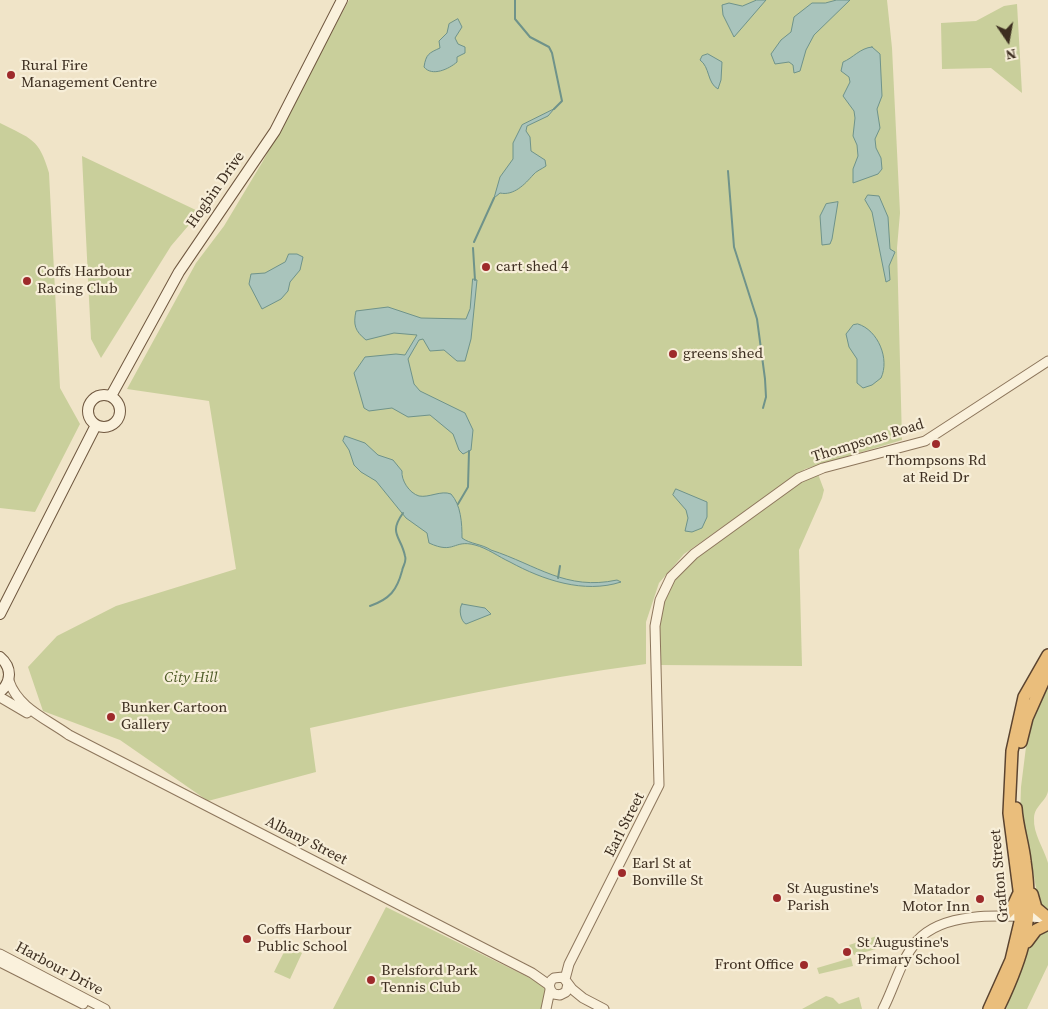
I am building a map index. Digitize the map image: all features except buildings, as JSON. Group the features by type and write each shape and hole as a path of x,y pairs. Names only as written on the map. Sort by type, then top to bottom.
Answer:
{"highway":[{"name":"Grafton Street","path":"989,1009 1011,960 1024,920 1019,893 1009,796 1012,751 1021,707 1048,655"},
{"name":"Grafton Street","path":"998,1009 1018,966 1024,946 1026,861 1016,805 1017,768 1023,732 1038,691 1048,671"},
{"path":"1026,861 1029,865 1035,906 1048,918"},
{"path":"999,917 1012,908 1019,893"},
{"path":"1024,946 1036,930 1048,924"}],"main road":[{"name":"Hogbin Drive","path":"111,396 179,272 274,131 342,0"},
{"path":"97,396 111,396 120,406 119,416 108,427 96,425 88,414 89,404 97,396"},
{"path":"0,614 96,425"},
{"path":"0,657 7,665 9,681 0,692"}],"street":[{"name":"Thompsons Road","path":"655,626 660,600 671,577 680,566 799,478 823,468 925,441 1048,361"},
{"name":"Earl Street","path":"546,1009 653,802 659,785 655,626"},
{"name":"Albany Street","path":"9,681 13,691 24,704 69,734 604,1009"},
{"name":"Albany Street","path":"0,697 18,706 57,732 69,734"},
{"path":"883,1009 913,946 924,934 938,925 954,920 999,917 1004,922 1048,918"},
{"path":"1024,920 1048,924"},
{"name":"Harbour Drive","path":"0,954 105,1009"},
{"name":"Harbour Drive","path":"0,962 92,1009"}],"green space":[{"name":"City Hill","path":"349,0 887,0 892,48 900,213 897,248 902,440 805,469 684,554 659,583 646,622 646,664 477,692 310,728 316,772 208,801 120,740 43,711 28,667 57,636 116,606 236,569 209,401 127,389 196,263 224,226 263,161"},
{"path":"1017,4 1022,93 991,68 942,69 941,23 976,21 1004,6"},
{"name":"Coffs Harbour Racing Club","path":"0,123 26,137 37,146 49,173 60,388 80,424 35,512 0,508"},
{"path":"82,156 200,212 171,246 101,358 91,339"},
{"path":"818,474 824,490 822,498 799,550 802,666 659,665 662,608 669,590 678,576 692,561 730,530 804,480"},
{"path":"1048,685 1048,791 1036,810 1034,824 1048,863 1048,911 1039,905 1032,865 1020,817 1021,787 1029,723"},
{"path":"386,907 546,986 551,1009 333,1009"},
{"path":"1048,927 1048,965 1027,1009 1006,1009 1029,942"},
{"path":"880,935 884,947 854,955 849,945"},
{"path":"287,946 302,953 290,979 274,972"},
{"path":"851,958 853,966 819,974 817,968"},
{"path":"826,996 833,998 839,1004 859,997 862,1009 802,1009"}],"water":[{"path":"757,0 766,0 734,37 723,15 722,5 729,3 742,6"},
{"path":"837,0 850,0 814,35 806,50 800,71 794,73 793,65 789,62 775,64 771,54 781,40 791,32 794,17 812,3 825,3"},
{"path":"458,19 462,27 455,38 458,44 465,47 465,53 457,57 457,62 450,67 436,72 427,70 424,67 427,57 440,48 439,41 447,33 449,24"},
{"path":"872,47 880,54 882,96 877,109 880,128 875,139 876,148 881,158 882,169 878,174 853,183 853,169 858,156 857,145 853,136 855,118 854,111 843,96 850,82 849,77 841,71 843,62 864,49"},
{"path":"708,54 722,62 721,80 718,89 712,83 700,60 702,56"},
{"path":"554,109 548,116 527,126 526,131 530,137 531,151 545,160 546,166 536,172 519,188 510,193 500,193 494,198 500,177 513,159 513,143 522,125"},
{"path":"868,195 879,196 888,217 890,249 895,252 889,266 890,280 886,282 872,212 865,200"},
{"path":"838,202 832,239 830,244 822,245 820,216 826,204"},
{"path":"289,254 297,254 303,257 300,270 290,282 288,291 281,299 262,309 249,284 251,274 265,273 285,262"},
{"path":"473,279 477,280 471,339 465,361 457,361 444,350 430,351 423,339 419,340 408,359 414,384 420,391 465,413 473,430 471,450 463,454 459,450 453,434 430,415 408,417 392,408 369,411 364,408 354,373 365,357 405,355 417,335 394,333 366,340 357,331 355,320 356,311 388,307 421,318 466,319 470,309"},
{"path":"858,324 871,332 876,339 883,354 884,362 881,378 872,385 863,388 857,383 857,359 849,347 846,334 853,325"},
{"path":"345,436 365,443 378,455 393,460 402,471 406,486 415,494 423,496 443,493 451,494 459,509 462,538 465,540 484,546 552,575 582,582 617,580 621,582 607,585 578,586 550,579 523,569 475,545 462,544 444,548 429,543 427,533 406,518 376,481 361,472 354,465 349,450 343,441"},
{"path":"676,489 707,502 707,517 702,528 692,532 685,531 688,518 686,510 673,495"},
{"path":"462,604 485,608 491,614 466,624 461,615 460,609"}],"waterway":[{"path":"515,0 515,19 530,37 549,47 552,53 562,101 554,109"},
{"path":"728,171 734,247 757,319 765,379 766,397 763,408"},
{"path":"474,242 494,198"},
{"path":"473,248 475,280"},
{"path":"458,504 468,487 469,451"},
{"path":"370,606 388,597 395,589 400,578 405,558 396,526 403,513"},
{"path":"558,578 560,566"}],"place":[{"name":"Rural Fire Management Centre","path":"11,75"},
{"name":"cart shed 4","path":"486,267"},
{"name":"Coffs Harbour Racing Club","path":"27,281"},
{"name":"greens shed","path":"673,354"},
{"name":"Thompsons Rd at Reid Dr","path":"936,444"},
{"name":"Bunker Cartoon Gallery","path":"111,717"},
{"name":"Earl St at Bonville St","path":"622,873"},
{"name":"St Augustine's Parish","path":"777,898"},
{"name":"Matador Motor Inn","path":"980,899"},
{"name":"Coffs Harbour Public School","path":"247,939"},
{"name":"St Augustine's Primary School","path":"847,952"},
{"name":"Front Office","path":"804,965"},
{"name":"Brelsford Park Tennis Club","path":"371,980"}]}
